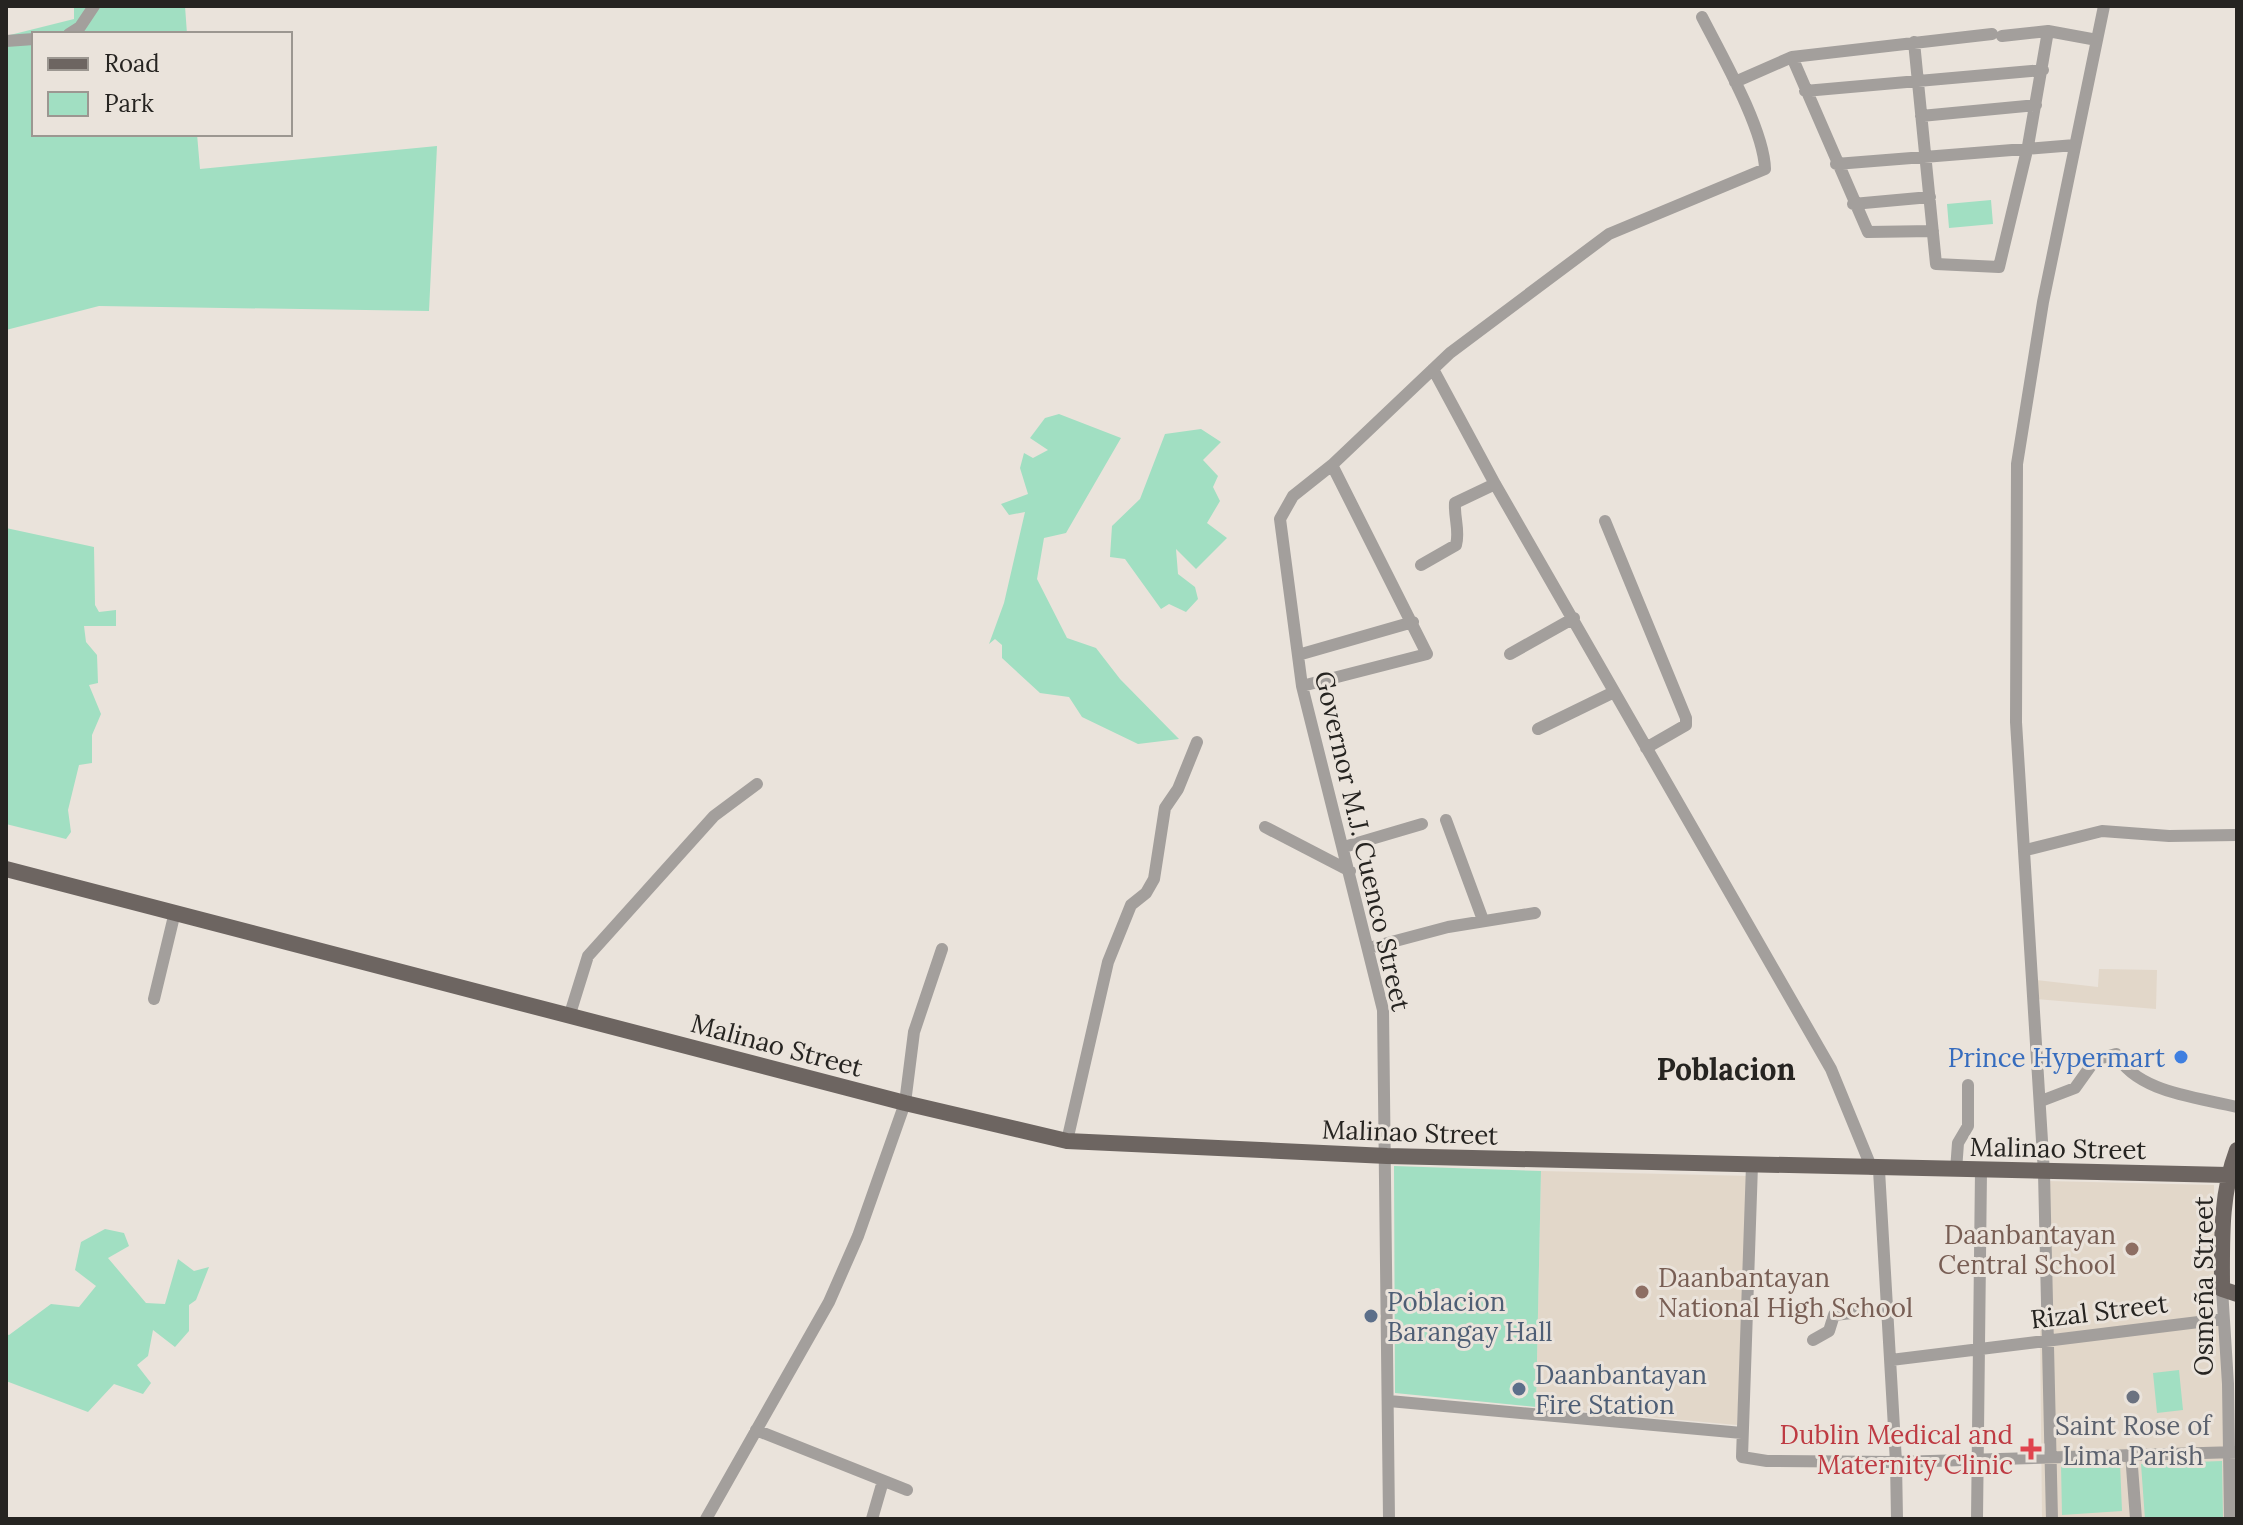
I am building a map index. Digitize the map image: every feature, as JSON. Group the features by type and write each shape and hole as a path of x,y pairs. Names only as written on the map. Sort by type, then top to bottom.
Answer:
{"main road":[{"name":"Malinao Street","path":"6,869 569,1017 1067,1141 1387,1156 1876,1170 2228,1175"},
{"name":"Osmeña Street","path":"2229,1291 2228,1175 2237,1150"}],"street":[{"path":"72,32 80,27 94,6"},
{"path":"2052,1519 2041,1101 2030,980 2015,671 2018,450 2104,6"},
{"path":"1302,686 1423,658 1427,654 1332,465 1433,369 1609,234 1765,169 1763,154 1735,82 1702,17"},
{"path":"1735,82 1792,57 1914,42 2048,31 2097,40"},
{"path":"1914,42 1936,264 1999,267 2028,146 2048,31"},
{"path":"6,41 32,39"},
{"path":"1792,57 1853,204 1868,232 1933,231"},
{"path":"1805,91 2043,70"},
{"path":"1921,116 2036,105"},
{"path":"1836,164 2028,146 2075,145"},
{"path":"1853,204 1930,197"},
{"path":"1433,369 1495,484 1831,1069 1876,1170 1888,1309 1897,1519"},
{"name":"Governor M.J. Cuenco Street","path":"1332,465 1293,496 1282,511 1280,529 1302,686 1383,1010 1389,1519"},
{"path":"1421,565 1456,545 1459,534 1454,517 1455,503 1495,484"},
{"path":"1605,521 1686,718 1686,725 1681,730 1646,748"},
{"path":"1510,654 1574,618"},
{"path":"1298,655 1413,622"},
{"path":"1538,729 1614,692"},
{"path":"1067,1141 1108,962 1131,905 1146,893 1154,879 1165,808 1178,789 1197,742"},
{"path":"569,1017 588,956 714,816 757,784"},
{"path":"1446,820 1483,920"},
{"path":"1344,847 1422,824"},
{"path":"1265,827 1350,871"},
{"path":"2026,850 2102,831 2169,836 2237,835"},
{"path":"154,999 175,912"},
{"path":"1369,948 1483,920 1535,913"},
{"path":"706,1519 829,1302 858,1236 905,1103 914,1032 942,949"},
{"path":"2041,1101 2075,1088 2095,1060 2116,1054 2123,1066 2144,1082 2237,1107"},
{"path":"1956,1170 1958,1143 1968,1126 1968,1085"},
{"path":"1752,1165 1742,1457 1767,1461 1896,1462 2233,1452"},
{"path":"1977,1519 1981,1171"},
{"name":"Osmeña Street","path":"2229,1291 2223,1319 2232,1384 2230,1519"},
{"path":"1813,1340 1829,1331 1834,1315 1888,1309"},
{"name":"Rizal Street","path":"1891,1360 2223,1319"},
{"path":"1389,1401 1742,1433"},
{"path":"756,1430 907,1490"},
{"path":"2131,1454 2136,1519"},
{"path":"872,1519 883,1481"}],"shaded area":[{"path":"2099,969 2157,970 2156,1009 2036,999 2036,980 2098,987"},
{"name":"Daanbantayan National High School","path":"1541,1171 1751,1176 1737,1425 1536,1407"},
{"path":"2047,1181 2214,1185 2215,1313 2197,1316 2226,1314 2231,1519 2042,1519 2040,1327 2053,1326"}],"green space":[{"path":"74,6 185,6 187,32 32,32 32,136 197,136 200,169 437,146 429,311 99,306 6,330 6,36 74,19"},
{"path":"1991,200 1993,224 1949,228 1947,204"},
{"path":"1059,414 1121,438 1066,533 1044,538 1037,579 1067,638 1096,648 1120,679 1179,739 1138,744 1082,717 1069,697 1040,693 1002,658 1002,645 995,639 989,644 1004,603 1025,512 1009,515 1001,504 1028,494 1020,468 1024,453 1033,458 1048,450 1030,438 1045,418"},
{"path":"1201,429 1221,442 1203,460 1218,476 1213,487 1220,501 1207,523 1227,538 1196,569 1176,549 1178,574 1195,587 1198,599 1186,612 1169,604 1161,609 1125,559 1110,557 1112,526 1140,499 1165,434"},
{"path":"6,528 94,547 95,605 99,612 116,610 116,626 84,626 86,642 97,655 98,683 89,685 101,714 92,735 92,763 79,765 68,810 71,832 66,839 6,824"},
{"path":"1394,1166 1541,1171 1536,1407 1395,1393"},
{"path":"105,1229 124,1233 129,1246 108,1258 146,1303 165,1304 178,1259 194,1271 209,1267 196,1300 189,1305 189,1331 175,1347 153,1330 148,1356 137,1365 151,1383 143,1394 114,1384 88,1412 6,1381 6,1334 9,1335 51,1304 79,1307 96,1286 75,1270 81,1242"},
{"path":"2179,1370 2183,1410 2157,1413 2153,1373"},
{"path":"2222,1461 2223,1519 2145,1519 2141,1464"},
{"path":"2120,1463 2122,1511 2062,1515 2061,1464"}],"place":[{"name":"Prince Hypermart","path":"2181,1057"},
{"name":"Daanbantayan Central School","path":"2132,1249"},
{"name":"Daanbantayan National High School","path":"1642,1292"},
{"name":"Poblacion Barangay Hall","path":"1371,1316"},
{"name":"Daanbantayan Fire Station","path":"1519,1389"},
{"name":"Saint Rose of Lima Parish","path":"2133,1397"},
{"name":"Dublin Medical and Maternity Clinic","path":"2031,1449"}],"district":[{"name":"Poblacion","path":"1726,1069"}]}
